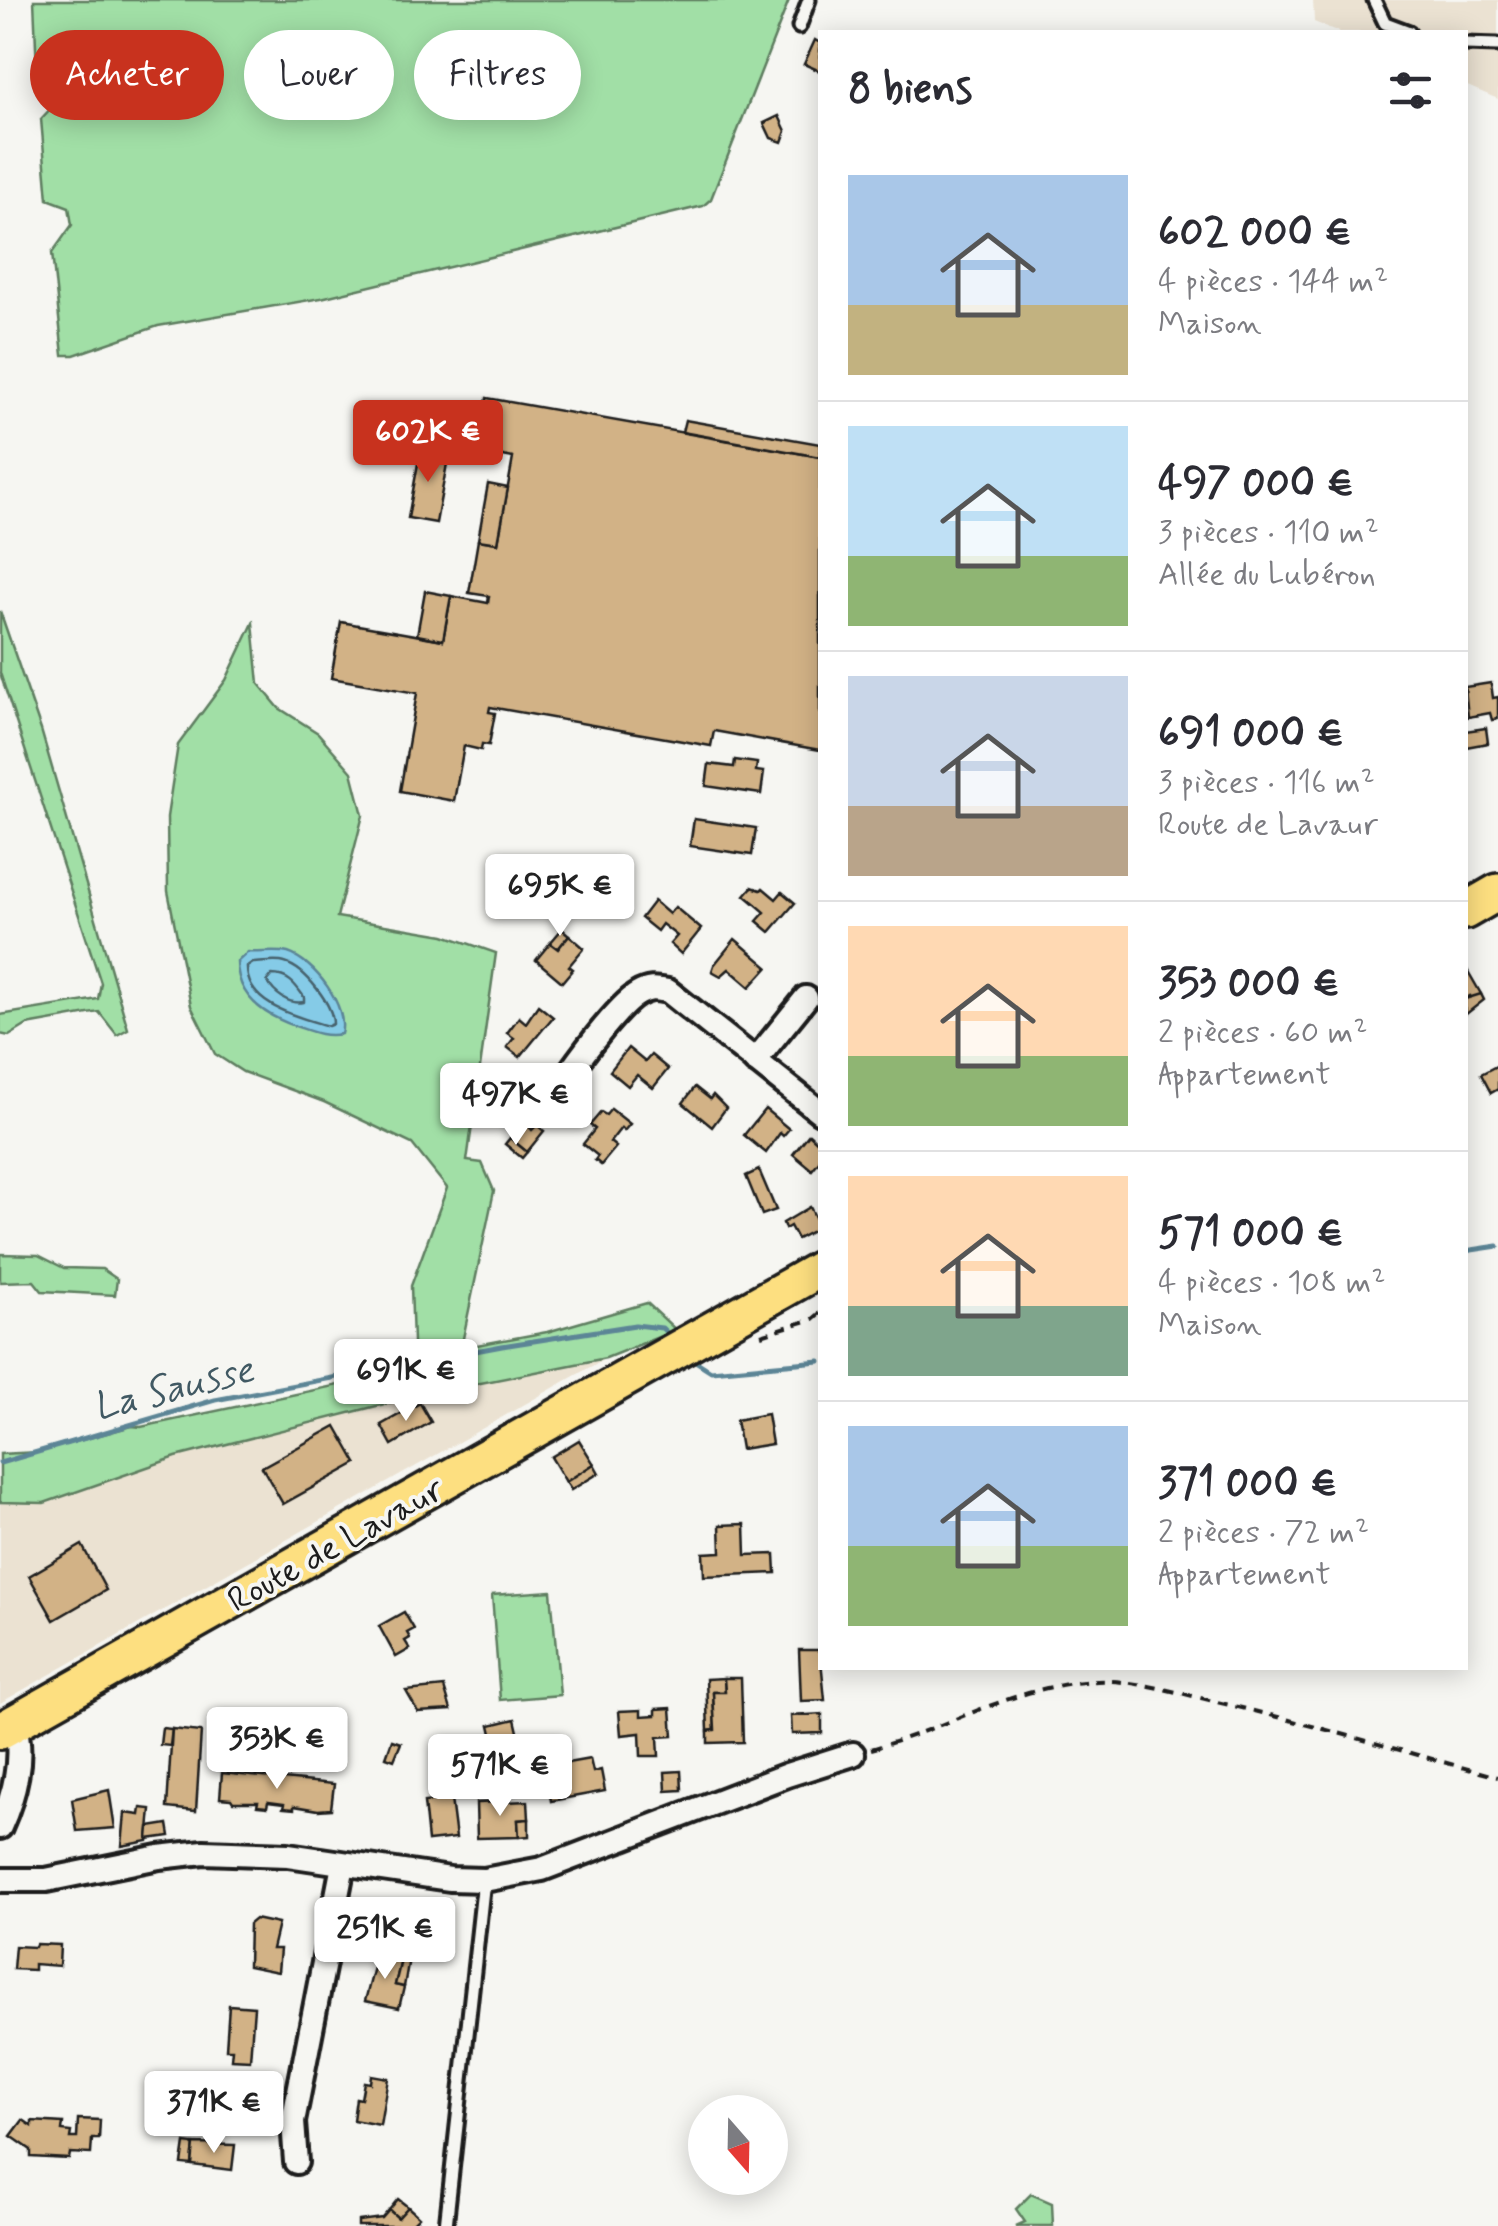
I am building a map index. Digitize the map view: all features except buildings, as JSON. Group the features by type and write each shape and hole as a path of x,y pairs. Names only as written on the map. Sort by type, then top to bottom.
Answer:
{"main road":[{"path":"1468,909 1498,892"},
{"name":"Route de Lavaur","path":"7,1728 813,1276"}],"street":[{"path":"561,1085 578,1058 636,994 652,988 668,991 818,1110"},
{"path":"755,1061 806,998"},
{"path":"0,1827 10,1806 20,1750 7,1728"},
{"path":"0,1880 46,1880 159,1856 264,1852 450,1879 484,1880 542,1868 853,1754"},
{"path":"296,2162 293,2122 343,1865"}],"lane":[{"path":"799,27 810,0"},
{"path":"1374,0 1385,23 1404,30"},
{"path":"1468,44 1498,45"},
{"path":"446,2226 484,1880"}],"path":[{"path":"755,1337 818,1315"},
{"path":"853,1754 900,1741 986,1708 1053,1688 1099,1680 1256,1711 1498,1777"}],"shaded area":[{"path":"1313,0 1498,0 1498,99 1468,86 1468,30 1334,30 1314,22"},
{"path":"606,1358 0,1703 0,1502 44,1503 176,1457 420,1395"}],"green space":[{"path":"34,0 789,0 711,199 703,206 321,298 158,326 74,355 63,355 52,253 72,225 69,207 48,199 41,120 224,120 224,30 35,30"},
{"path":"0,611 41,730 128,1029 117,1035 99,1012 27,1025 9,1036 0,1034 0,1015 98,999 101,983 0,673"},
{"path":"253,623 259,684 279,708 318,733 352,772 363,815 337,917 444,935 496,953 467,1161 482,1163 494,1191 461,1348 547,1332 647,1303 676,1330 606,1358 420,1395 176,1457 44,1503 0,1502 0,1454 39,1452 132,1426 414,1369 411,1286 447,1188 412,1144 324,1102 243,1072 215,1054 191,1006 168,891 167,817 178,745 226,680"},
{"path":"0,1254 38,1255 64,1268 102,1269 117,1279 115,1295 42,1291 34,1281 0,1282"},
{"path":"551,1591 560,1695 500,1700 492,1595"},
{"path":"1031,2194 1052,2203 1053,2226 1016,2226 1025,2222 1016,2209"}],"water":[{"path":"248,952 288,953 308,965 335,999 341,1034 306,1030 257,1005 242,987 238,975 237,962"}],"waterway":[{"name":"La Sausse","path":"1468,1251 1498,1246"},
{"name":"La Sausse","path":"0,1463 215,1400 502,1346 635,1325 662,1328 672,1338"},
{"name":"La Sausse","path":"689,1357 711,1371 818,1361"}]}
